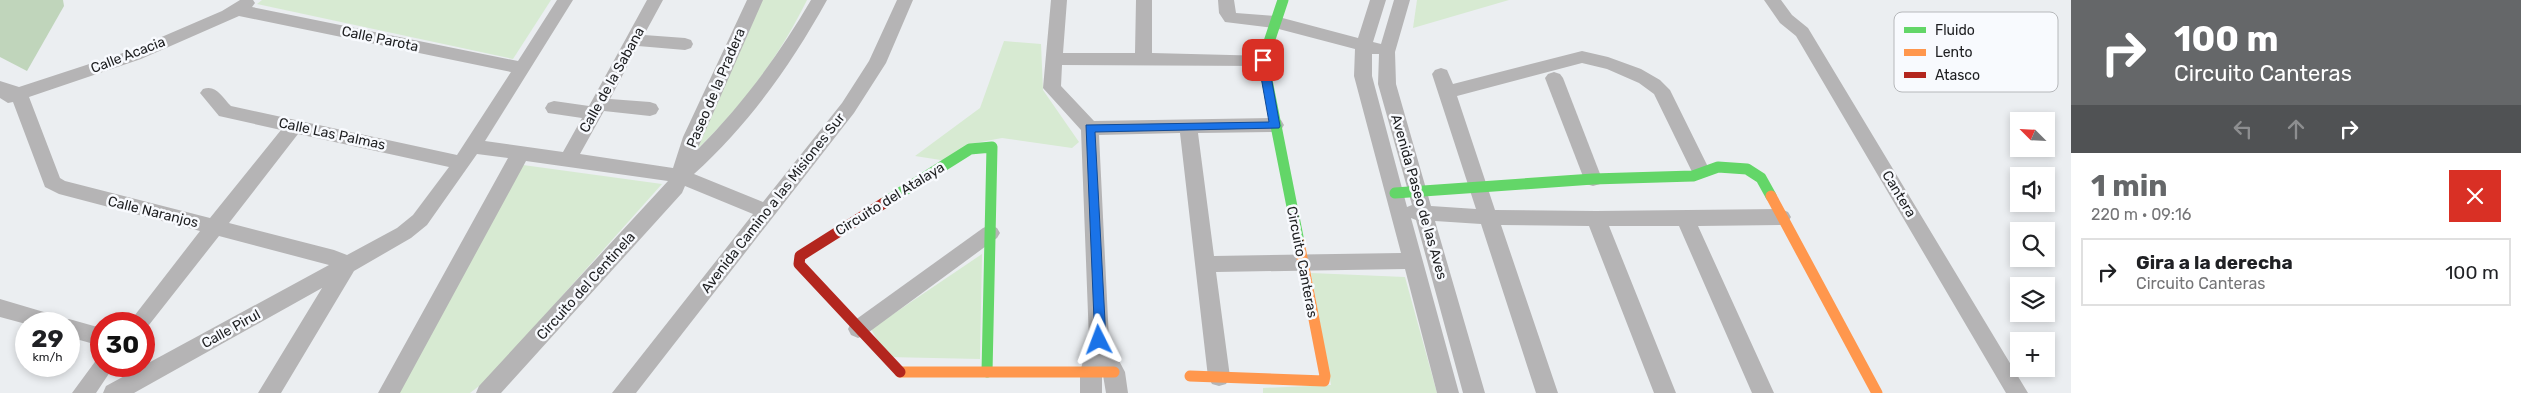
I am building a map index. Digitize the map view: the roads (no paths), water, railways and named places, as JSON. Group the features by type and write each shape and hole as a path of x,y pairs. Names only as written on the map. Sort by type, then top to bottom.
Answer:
{"street":[{"path":"219,0 239,8"},
{"name":"Calle Pirul","path":"114,393 404,233 420,220 462,163 565,0"},
{"name":"Calle de la Sabana","path":"568,160 656,0"},
{"name":"Paseo de la Pradera","path":"680,176 692,138 755,0"},
{"path":"680,176 713,148 747,109 783,62 819,0"},
{"name":"Avenida Camino a las Misiones Sur","path":"622,393 767,212 864,85 889,40 905,0"},
{"path":"1059,0 1052,88 1090,128 1099,340 1091,383"},
{"path":"1143,59 1144,0"},
{"path":"1226,0 1228,17 1275,22 1387,52"},
{"path":"1055,59 1263,60 1283,0"},
{"name":"Avenida Paseo de las Aves","path":"1378,0 1364,46 1363,76 1448,393"},
{"name":"Avenida Paseo de las Aves","path":"1402,0 1387,52 1387,84 1474,393"},
{"name":"Cantera","path":"1772,0 1786,19 1802,32 2018,393"},
{"name":"Calle Parota","path":"239,8 522,68"},
{"name":"Calle Acacia","path":"0,100 135,55 239,8"},
{"path":"634,40 685,44"},
{"path":"1448,92 1582,57 1594,58 1652,82 1662,90 1701,171"},
{"name":"Circuito Canteras","path":"1190,376 1324,381 1325,376 1263,60"},
{"path":"1441,74 1547,393"},
{"path":"1554,78 1593,179"},
{"path":"0,87 19,93"},
{"name":"Calle Naranjos","path":"19,93 52,182 59,187 334,258 347,265"},
{"name":"Calle Las Palmas","path":"208,93 225,111 462,163"},
{"path":"554,108 650,109"},
{"path":"147,312 294,126"},
{"path":"1090,128 1275,126"},
{"path":"1188,127 1220,377"},
{"path":"473,146 680,176 767,212"},
{"name":"Circuito del Atalaya","path":"987,372 992,147 970,149 800,256 799,264 897,371 987,372 1091,383 1114,372"},
{"path":"389,393 515,166 520,153"},
{"path":"1395,193 1419,193 1479,186 1593,179 1693,176 1701,171 1718,167 1747,169 1755,172 1761,178 1877,393"},
{"name":"Circuito del Centinela","path":"488,393 675,188 680,176"},
{"path":"1400,213 1424,212 1488,217 1596,219 1781,217"},
{"path":"1596,219 1665,393"},
{"path":"1686,219 1763,393"},
{"path":"858,329 990,233"},
{"path":"1205,264 1413,262"},
{"path":"269,393 347,265"},
{"path":"0,308 15,312"},
{"path":"1099,340 1114,372 1117,393"},
{"path":"84,393 96,377"}]}
